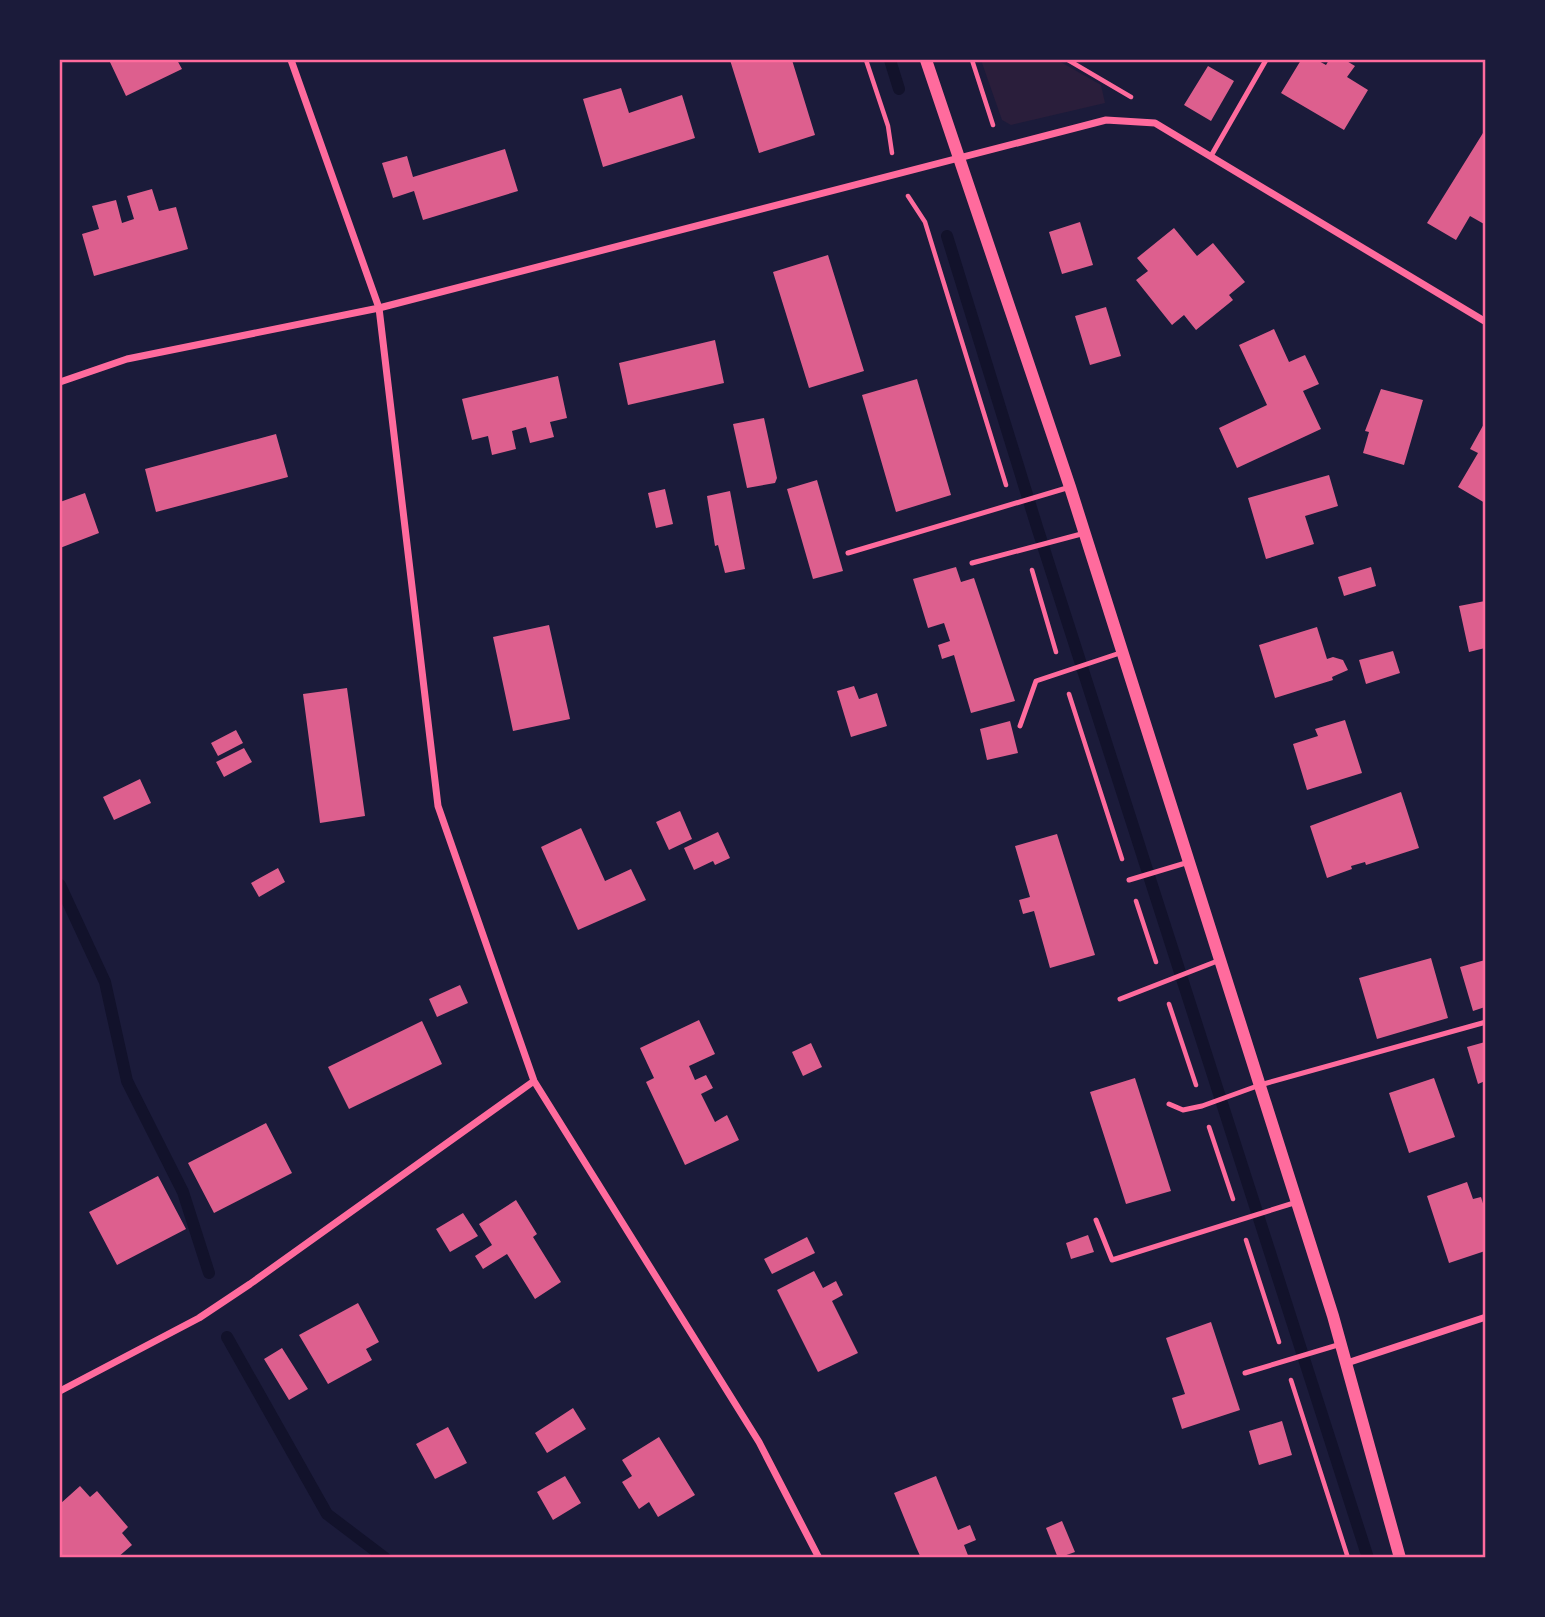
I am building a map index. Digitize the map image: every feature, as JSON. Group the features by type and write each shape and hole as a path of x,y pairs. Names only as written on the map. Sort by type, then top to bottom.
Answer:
{"street":[{"path":"291,60 379,308 438,806 534,1081 759,1442 819,1558"},
{"path":"926,60 1123,652 1347,1363 1400,1558"},
{"path":"60,382 127,359 379,308 1106,120 1155,123 1486,322"},
{"path":"60,1391 199,1318 534,1081"},
{"path":"1347,1363 1486,1317"}],"lane":[{"path":"1211,156 1266,60"},
{"path":"848,553 1070,487"},
{"path":"972,564 1085,533"},
{"path":"1020,726 1036,681 1123,652"},
{"path":"1129,880 1189,862"},
{"path":"1120,999 1163,985 1220,960"},
{"path":"1169,1104 1183,1110 1202,1106 1259,1085 1486,1023"},
{"path":"1096,1220 1112,1260 1297,1202"},
{"path":"1245,1373 1341,1344"}],"path":[{"path":"866,60 888,126 895,176 925,222 1012,505"},
{"path":"972,60 1000,146"},
{"path":"1068,60 1138,101 1155,123"},
{"path":"1026,550 1062,673 1202,1106 1288,1359 1348,1558"}],"shaded area":[{"path":"981,60 1057,60 1101,85 1105,103 1011,125 1002,120"}],"building":[{"path":"109,60 177,60 182,69 126,96"},
{"path":"730,60 792,60 815,135 759,153"},
{"path":"1301,60 1317,60 1326,65 1329,60 1345,60 1355,66 1347,77 1368,90 1344,130 1281,93"},
{"path":"1208,66 1234,81 1211,121 1184,105"},
{"path":"621,88 629,113 682,95 695,138 603,167 583,99"},
{"path":"1483,133 1485,221 1484,224 1470,216 1456,240 1427,223"},
{"path":"505,149 518,191 423,220 414,191 393,198 382,163 407,156 413,177"},
{"path":"152,189 159,211 176,207 188,249 94,276 82,234 99,229 92,206 116,200 122,223 134,219 127,196"},
{"path":"1080,222 1093,265 1062,274 1049,232"},
{"path":"1174,228 1197,256 1213,243 1245,282 1229,295 1233,300 1196,330 1184,315 1172,325 1136,280 1148,271 1137,258"},
{"path":"828,255 864,371 809,388 773,272"},
{"path":"1106,307 1121,356 1090,365 1075,316"},
{"path":"1274,329 1289,362 1305,355 1319,384 1303,391 1321,429 1237,468 1219,428 1267,405 1239,345"},
{"path":"715,340 724,383 628,405 619,363"},
{"path":"558,376 567,418 550,422 554,437 530,443 526,427 512,431 516,449 492,455 488,436 472,440 462,399"},
{"path":"917,379 951,495 896,512 862,395"},
{"path":"1381,389 1423,400 1404,465 1363,453 1369,432 1365,431"},
{"path":"764,418 777,478 775,483 747,488 733,424"},
{"path":"1485,422 1485,503 1458,487 1478,453 1470,449"},
{"path":"276,434 288,477 156,512 145,469"},
{"path":"1329,475 1338,506 1305,516 1314,544 1266,559 1248,498"},
{"path":"817,480 843,571 813,579 787,489"},
{"path":"665,489 673,524 656,528 648,493"},
{"path":"730,491 745,569 725,573 718,545 715,546 707,496"},
{"path":"85,493 99,533 60,548 60,502"},
{"path":"956,567 961,582 974,578 1015,701 971,713 954,655 942,659 938,645 950,641 944,623 928,628 913,579"},
{"path":"1371,567 1376,586 1344,596 1338,577"},
{"path":"1485,601 1485,648 1469,652 1459,606"},
{"path":"549,625 570,719 513,731 493,637"},
{"path":"1317,627 1327,659 1333,657 1343,660 1348,670 1332,677 1333,680 1275,698 1259,645"},
{"path":"1393,651 1400,673 1366,684 1359,660"},
{"path":"854,686 859,699 877,693 887,726 851,737 837,691"},
{"path":"347,688 365,816 320,823 303,694"},
{"path":"1345,720 1362,773 1307,790 1293,744 1318,736 1315,729"},
{"path":"1010,721 1018,753 987,760 980,729"},
{"path":"236,730 243,743 218,756 211,743"},
{"path":"244,748 252,762 224,777 216,762"},
{"path":"140,779 151,803 114,820 103,797"},
{"path":"1401,792 1419,848 1366,865 1365,862 1351,866 1352,869 1327,878 1310,826"},
{"path":"680,811 692,839 669,850 656,822"},
{"path":"581,828 605,881 631,869 646,900 578,930 541,847"},
{"path":"718,832 730,858 715,865 713,861 694,870 684,848"},
{"path":"1057,834 1095,955 1050,968 1034,911 1023,914 1019,900 1030,897 1015,846"},
{"path":"278,868 285,882 259,897 251,883"},
{"path":"1431,958 1448,1018 1377,1039 1359,978"},
{"path":"1485,960 1485,1007 1473,1011 1460,967"},
{"path":"460,985 468,1003 437,1017 429,999"},
{"path":"699,1020 715,1054 689,1066 695,1080 706,1075 713,1088 701,1094 715,1122 727,1115 739,1140 685,1165 646,1082 654,1078 640,1048"},
{"path":"422,1021 442,1064 349,1109 328,1067"},
{"path":"1485,1042 1485,1081 1478,1084 1467,1047"},
{"path":"811,1043 822,1067 803,1076 792,1052"},
{"path":"1135,1078 1171,1191 1126,1204 1090,1092"},
{"path":"1434,1078 1455,1137 1409,1153 1389,1093"},
{"path":"266,1123 292,1173 214,1213 188,1163"},
{"path":"158,1176 186,1229 117,1265 89,1212"},
{"path":"1467,1182 1473,1199 1481,1197 1485,1210 1485,1251 1449,1263 1427,1196"},
{"path":"516,1200 537,1234 533,1237 561,1282 535,1299 507,1254 483,1269 475,1256 492,1245 479,1224"},
{"path":"463,1213 478,1236 450,1252 436,1229"},
{"path":"1088,1235 1094,1252 1071,1259 1066,1243"},
{"path":"807,1237 815,1253 772,1274 764,1259"},
{"path":"814,1271 823,1288 836,1281 843,1295 832,1301 858,1353 818,1372 777,1290"},
{"path":"358,1303 379,1342 366,1349 372,1360 328,1384 299,1335"},
{"path":"1211,1322 1240,1410 1182,1429 1172,1398 1185,1394 1166,1338"},
{"path":"282,1348 308,1389 289,1400 264,1359"},
{"path":"573,1408 586,1429 547,1453 535,1433"},
{"path":"1282,1421 1292,1455 1259,1465 1249,1431"},
{"path":"448,1427 467,1463 435,1479 416,1444"},
{"path":"659,1437 695,1495 658,1517 649,1502 639,1509 622,1482 632,1476 622,1460"},
{"path":"565,1476 581,1503 553,1520 537,1492"},
{"path":"936,1476 958,1530 970,1525 976,1540 964,1545 969,1558 921,1558 894,1493"},
{"path":"80,1486 90,1497 97,1491 128,1527 122,1533 132,1545 117,1558 60,1558 60,1504"},
{"path":"1062,1521 1075,1552 1058,1558 1046,1528"}],"waterway":[{"path":"890,60 899,89"},
{"path":"947,236 1037,527 1368,1558"},
{"path":"60,885 105,982 127,1081 183,1192 209,1273"},
{"path":"227,1337 327,1514 385,1558"}]}
